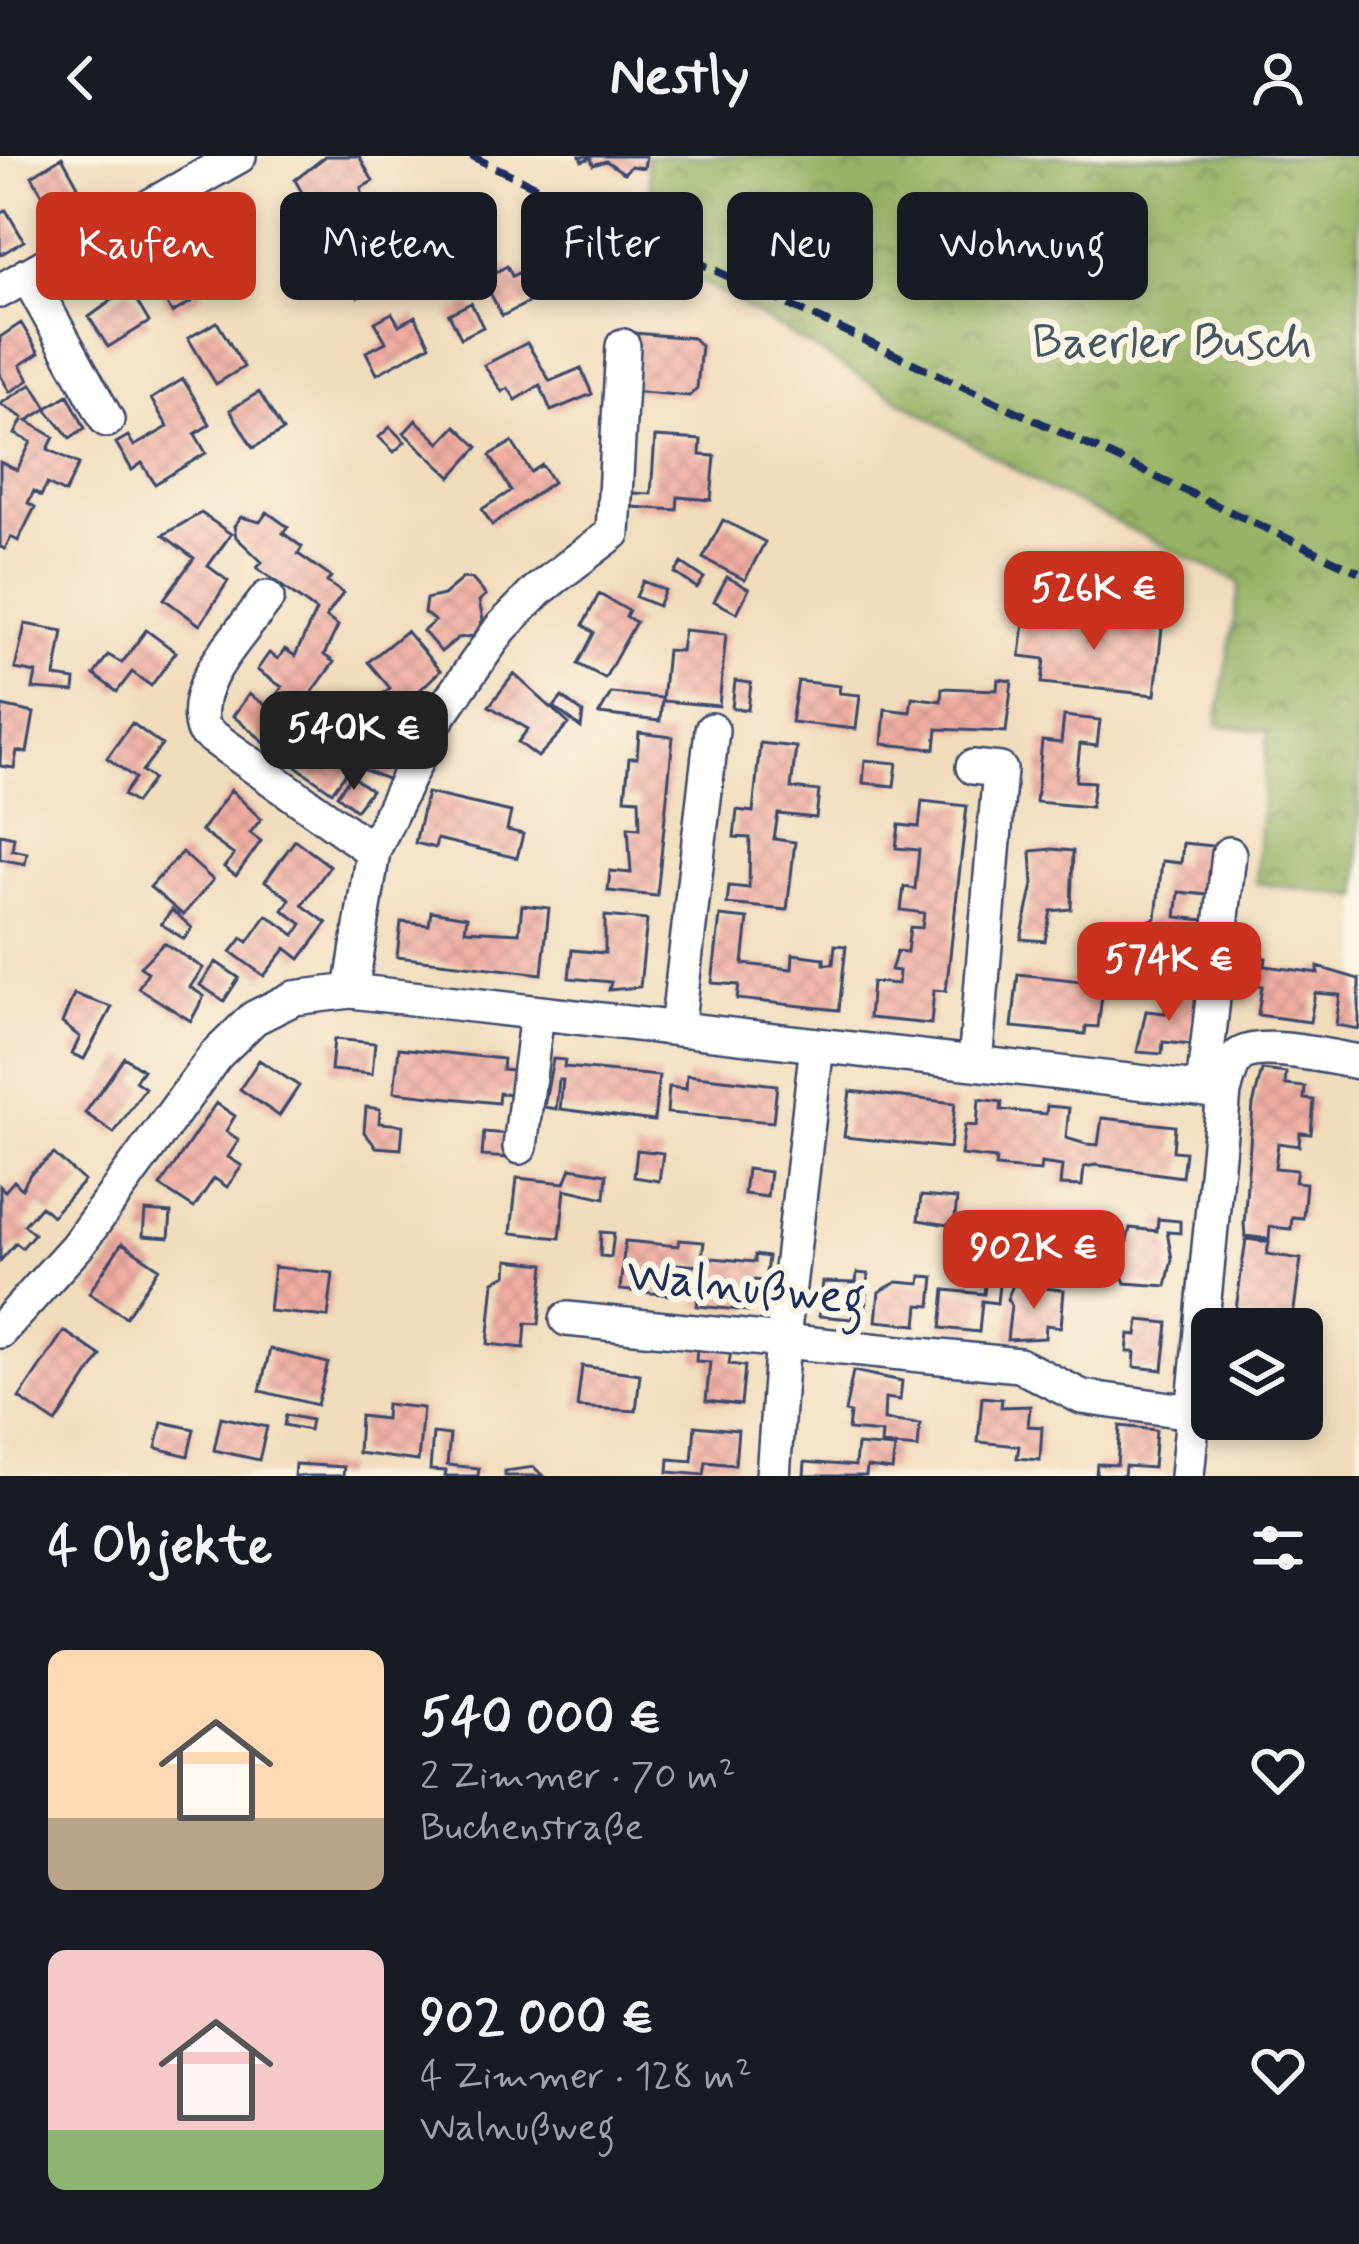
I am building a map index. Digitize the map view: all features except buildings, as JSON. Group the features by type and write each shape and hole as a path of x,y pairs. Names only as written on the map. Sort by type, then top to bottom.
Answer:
{"street":[{"path":"107,420 14,283 239,156"},
{"path":"351,992 373,851 434,723 501,628 537,592 613,533 623,346"},
{"path":"267,598 202,692 198,713 203,730 373,851"},
{"path":"677,1029 712,730"},
{"path":"973,767 1000,770 975,1063"},
{"path":"1200,1308 1228,854"},
{"path":"0,1331 77,1246 215,1056 241,1030 294,998 351,992 1214,1090"},
{"path":"520,1147 537,1013"},
{"path":"773,1476 783,1338 817,1045"},
{"path":"1214,1090 1242,1053 1262,1048 1359,1062"},
{"name":"Walnußweg","path":"567,1319 1019,1365 1082,1397 1191,1412"},
{"path":"1187,1476 1191,1433"}],"green space":[{"name":"Baerler Busch","path":"646,156 1359,156 1359,897 1256,883 1268,731 1217,725 1240,583 1046,488 733,300 873,300 873,192 727,192 727,297 703,282 703,192 651,192"}],"railway":[{"path":"471,156 1359,572"}]}
